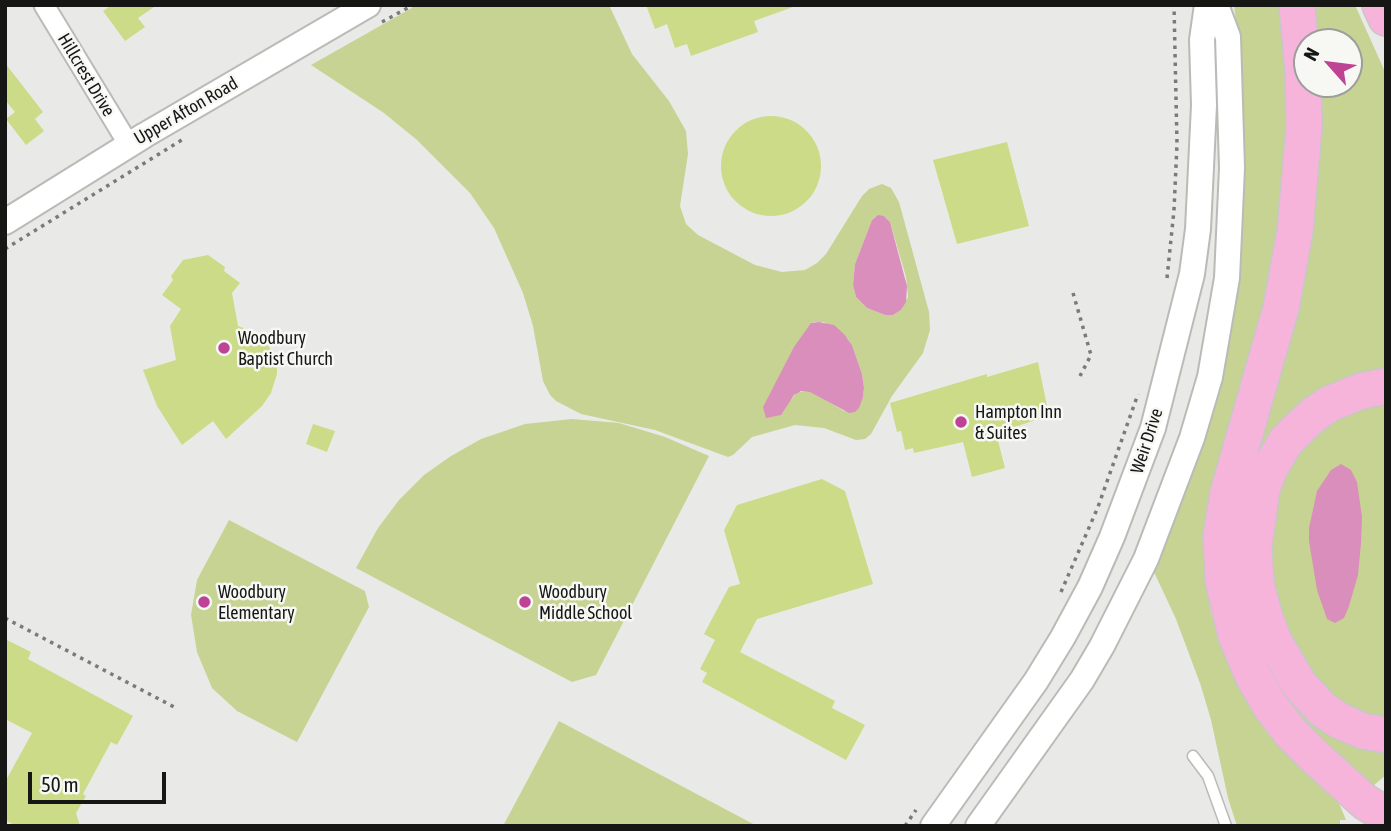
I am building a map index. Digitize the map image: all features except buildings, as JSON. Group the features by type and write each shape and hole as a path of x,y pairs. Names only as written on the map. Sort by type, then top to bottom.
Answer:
{"highway":[{"path":"1297,5 1304,114 1295,232 1280,307 1223,517 1223,580 1231,621 1244,657 1271,707 1313,755 1365,802 1386,816"},
{"path":"1380,5 1386,18"},
{"path":"1386,386 1350,395 1329,404 1286,441 1266,477 1259,502 1254,546 1256,583 1265,618 1278,648 1299,684 1314,701 1340,721 1363,732 1386,735"}],"street":[{"name":"Hillcrest Drive","path":"44,5 129,145"},
{"name":"Weir Drive","path":"933,826 1036,681 1063,637 1090,587 1112,537 1153,428 1192,274 1203,141 1202,40 1207,5"},
{"path":"978,826 1055,719 1102,646 1146,559 1192,438 1210,377 1227,278 1232,168 1228,37 1216,5"},
{"name":"Upper Afton Road","path":"5,222 129,145 374,14"}],"lane":[{"path":"1193,756 1208,776 1226,826"}],"path":[{"path":"374,14 413,5"},
{"path":"1166,286 1174,210 1177,144 1174,5"},
{"path":"5,249 190,135"},
{"path":"1073,293 1091,355 1080,376"},
{"path":"1060,594 1098,507 1138,393"},
{"path":"5,618 176,708"},
{"path":"905,826 923,802"}],"green space":[{"path":"417,5 609,5 632,54 669,101 686,131 688,154 680,206 686,224 698,235 755,265 782,272 805,270 826,254 869,189 882,184 891,188 899,202 929,312 930,330 923,353 892,396 871,434 865,439 856,440 824,428 795,425 752,437 728,457 655,430 581,414 550,395 543,381 533,326 523,293 494,228 470,193 417,140 384,113 311,65","holes":["884,216 890,222 906,277 908,297 901,310 893,315 867,308 856,297 853,285 855,264 872,220","824,322 852,345 864,388 863,397 855,412 844,411 810,391 797,392 791,400 811,323"]},
{"path":"1234,5 1289,5 1286,233 1210,489 1205,527 1207,590 1223,653 1244,697 1267,733 1339,803 1346,820 1340,820 1340,826 1237,826 1201,686 1176,619 1153,570 1185,491 1243,178 1241,67"},
{"path":"1306,5 1355,5 1386,74 1386,375 1245,495 1310,98 1363,98 1363,28 1308,28"},
{"path":"1386,399 1386,725 1378,724 1315,686 1268,588 1273,490 1313,431 1371,401"},
{"path":"572,419 619,423 665,437 709,456 596,675 572,682 356,568 378,528 399,500 424,475 451,456 481,439 525,424"},
{"path":"229,520 365,591 369,607 297,742 237,711 212,688 197,652 191,615 197,580"},
{"path":"1262,656 1386,746 1386,775 1373,786 1306,724 1281,692"},
{"path":"559,721 757,826 503,826"}],"shaded area":[{"path":"878,215 884,216 890,222 907,286 906,302 901,310 893,315 867,308 856,297 853,285 855,264 872,220"},
{"path":"811,323 834,325 852,345 864,388 859,408 849,413 810,392 801,391 794,395 781,415 766,418 763,407 794,347"},
{"path":"1341,464 1351,470 1357,482 1362,517 1358,575 1344,618 1335,623 1327,619 1317,590 1309,528 1317,491 1331,470"}],"place":[{"name":"Woodbury Baptist Church","path":"224,348"},
{"name":"Hampton Inn & Suites","path":"961,422"},
{"name":"Woodbury Elementary","path":"204,602"},
{"name":"Woodbury Middle School","path":"525,602"}]}
